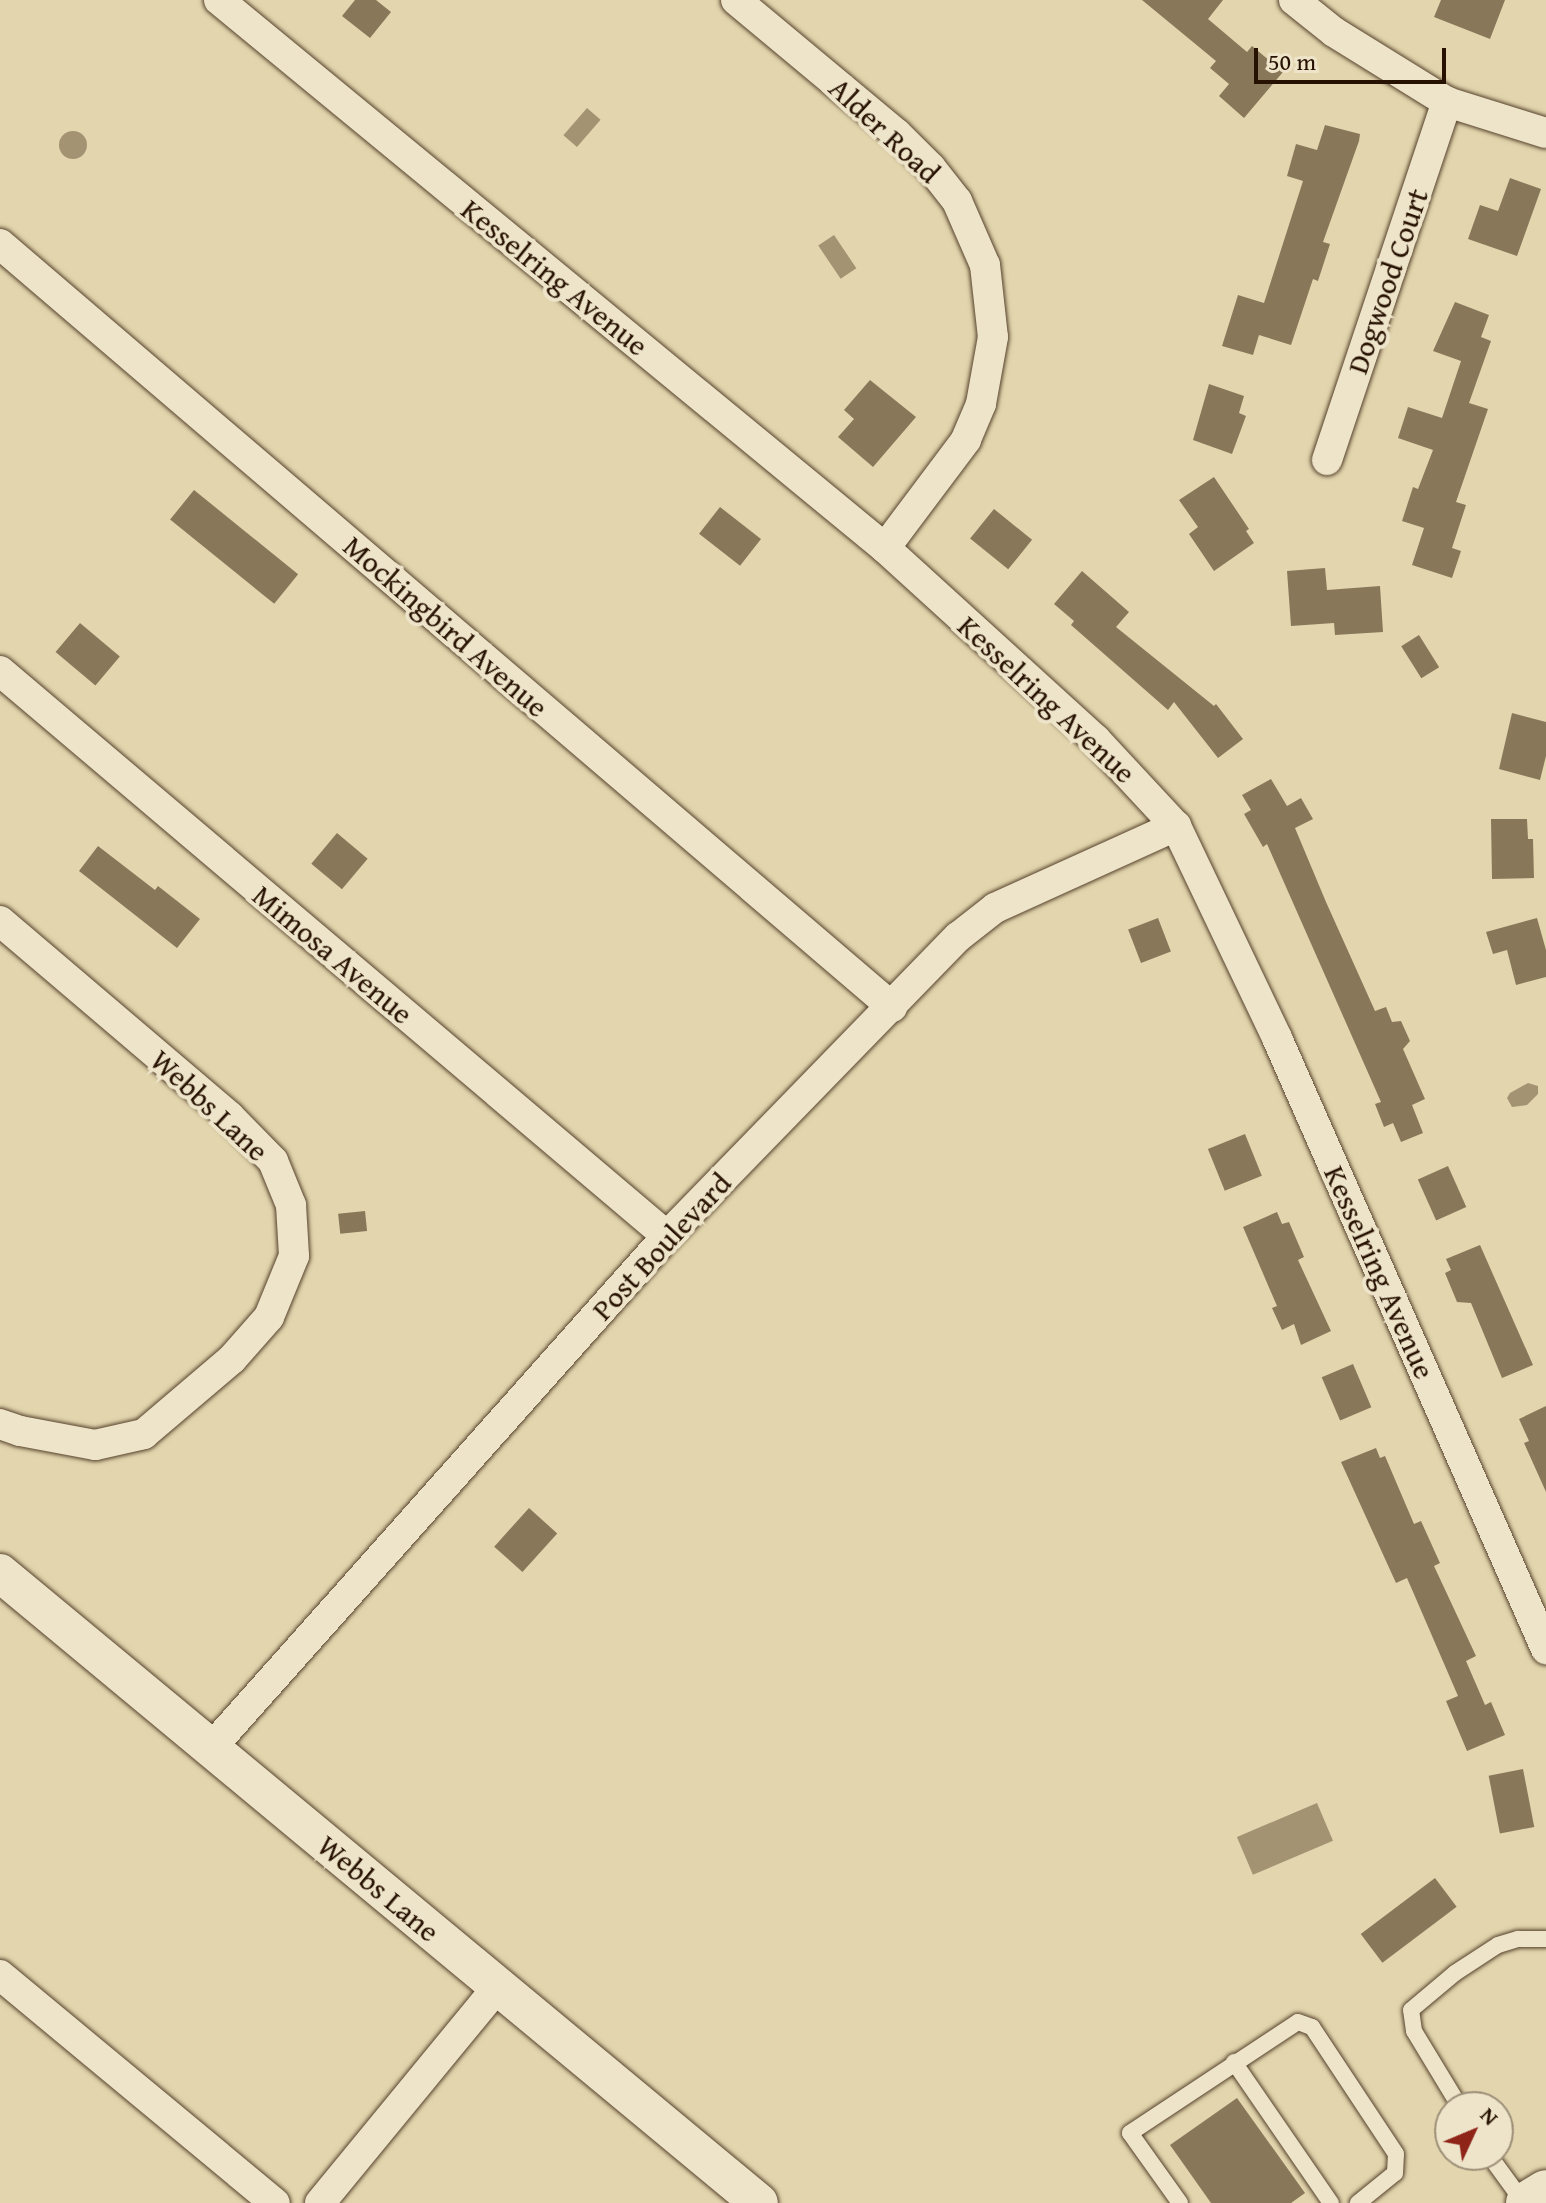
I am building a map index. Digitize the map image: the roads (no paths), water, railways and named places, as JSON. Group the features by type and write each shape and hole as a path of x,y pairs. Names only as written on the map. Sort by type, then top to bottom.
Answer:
{"main road":[{"path":"1526,2203 1546,2192"}],"street":[{"name":"Kesselring Avenue","path":"219,0 885,548 1096,740 1176,826 1277,1038 1543,1637"},
{"name":"Alder Road","path":"736,0 897,134 931,168 957,201 985,265 993,337 981,404 966,440 885,548"},
{"path":"1294,0 1334,32 1447,102 1546,133"},
{"name":"Dogwood Court","path":"1327,460 1447,102"},
{"name":"Mockingbird Avenue","path":"0,244 892,1007"},
{"name":"Mimosa Avenue","path":"0,671 667,1236"},
{"name":"Post Boulevard","path":"211,1748 667,1236 958,937 995,908 1176,826"},
{"name":"Webbs Lane","path":"0,921 229,1116 273,1161 291,1205 294,1256 269,1317 232,1359 144,1434 95,1445 20,1431 0,1424"},
{"name":"Webbs Lane","path":"0,1573 759,2203"},
{"path":"0,1975 275,2203"},
{"path":"320,2203 498,1986"}],"lane":[{"path":"1450,2091 1414,2031 1411,2010 1455,1973 1498,1945 1518,1939 1546,1939"},
{"path":"1180,2203 1130,2133 1298,2022 1312,2027 1396,2154 1395,2173 1358,2203"},
{"path":"1234,2062 1331,2203"},
{"path":"1501,2171 1526,2203"}]}
